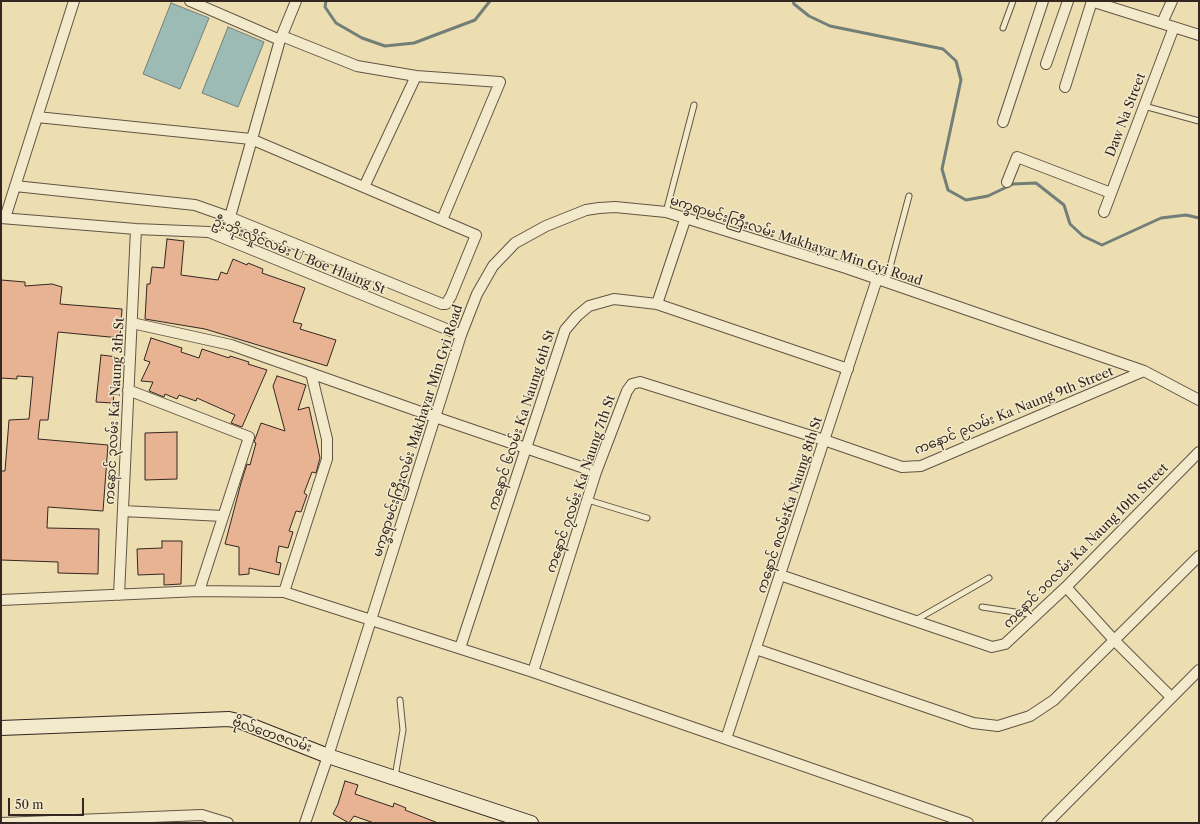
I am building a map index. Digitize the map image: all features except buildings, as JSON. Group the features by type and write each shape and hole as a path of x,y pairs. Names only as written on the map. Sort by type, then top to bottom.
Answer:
{"main road":[{"name":"ဗိုလ်တေဇလမ်း","path":"1,728 229,719 242,722 328,756 531,823"}],"street":[{"path":"3,218 38,117 74,1"},
{"path":"190,1 281,38 357,66 416,76 500,82 442,220"},
{"path":"224,238 281,38 296,1"},
{"path":"1003,122 1043,1"},
{"path":"1046,64 1068,1"},
{"path":"1064,87 1092,1 1199,35"},
{"path":"1162,23 1172,1"},
{"name":"Daw Na Street","path":"1104,212 1174,27"},
{"path":"364,187 416,76"},
{"path":"15,186 195,205 229,217 446,304 451,296 476,234 251,139 38,117"},
{"path":"1007,182 1017,157 1111,194"},
{"name":"မက္ခရာမင်းကြီးလမ်း Makhayar Min Gyi Road","path":"305,823 328,756 370,619 461,335 477,294 493,266 515,243 546,226 586,210 615,207 666,212 882,280 1144,372 1199,400"},
{"name":"ဦးဘိုးလှိုင်လမ်း U Boe Hlaing St","path":"3,218 136,229 208,232 461,335"},
{"path":"657,304 686,218"},
{"name":"ကနောင် ၃လမ်း Ka Naung 3th St","path":"119,595 136,229"},
{"name":"ကနောင် ၈လမ်းKa Naung 8th St","path":"726,739 848,369 882,280"},
{"name":"ကနောင် ၆လမ်း Ka Naung 6th St","path":"460,648 565,330 577,316 589,306 614,298 657,304 848,369"},
{"path":"132,323 231,345 596,472"},
{"name":"ကနောင် ၉လမ်း Ka Naung 9th Street","path":"824,440 902,467 921,466 1144,372"},
{"path":"284,592 327,459 327,439 311,373"},
{"name":"ကနောင် ၇လမ်း Ka Naung 7th St","path":"533,672 596,472 627,391 632,384 640,382 824,440"},
{"path":"128,390 248,437 199,591"},
{"name":"ကနောင် ၁၀လမ်း Ka Naung 10th Street","path":"780,575 992,647 1005,644 1066,587 1199,452"},
{"path":"123,511 223,516"},
{"path":"756,649 973,723 998,726 1030,716 1054,700 1199,556"},
{"path":"1066,587 1114,640 1171,697"},
{"path":"1,600 199,591 284,592 533,672 968,823"},
{"path":"1047,823 1199,670"},
{"path":"1,823 201,819 228,823"}],"lane":[{"path":"1003,28 1013,1"},
{"path":"666,212 694,105"},
{"path":"1144,106 1199,121"},
{"path":"882,280 909,196"},
{"path":"588,500 647,518"},
{"path":"913,621 989,578"},
{"path":"982,607 1035,615"},
{"path":"395,778 404,730 400,700"}],"water":[{"path":"171,3 209,18 180,89 143,74"},
{"path":"228,27 264,42 238,107 202,93"}],"waterway":[{"path":"326,1 325,7 336,23 362,38 385,46 414,43 475,20 490,1"},
{"path":"793,1 794,4 809,16 830,26 943,49 956,61 961,80 942,169 948,190 966,200 988,196 1013,184 1036,183 1064,205 1070,224 1083,236 1102,245 1161,218 1186,215 1199,218"}]}
